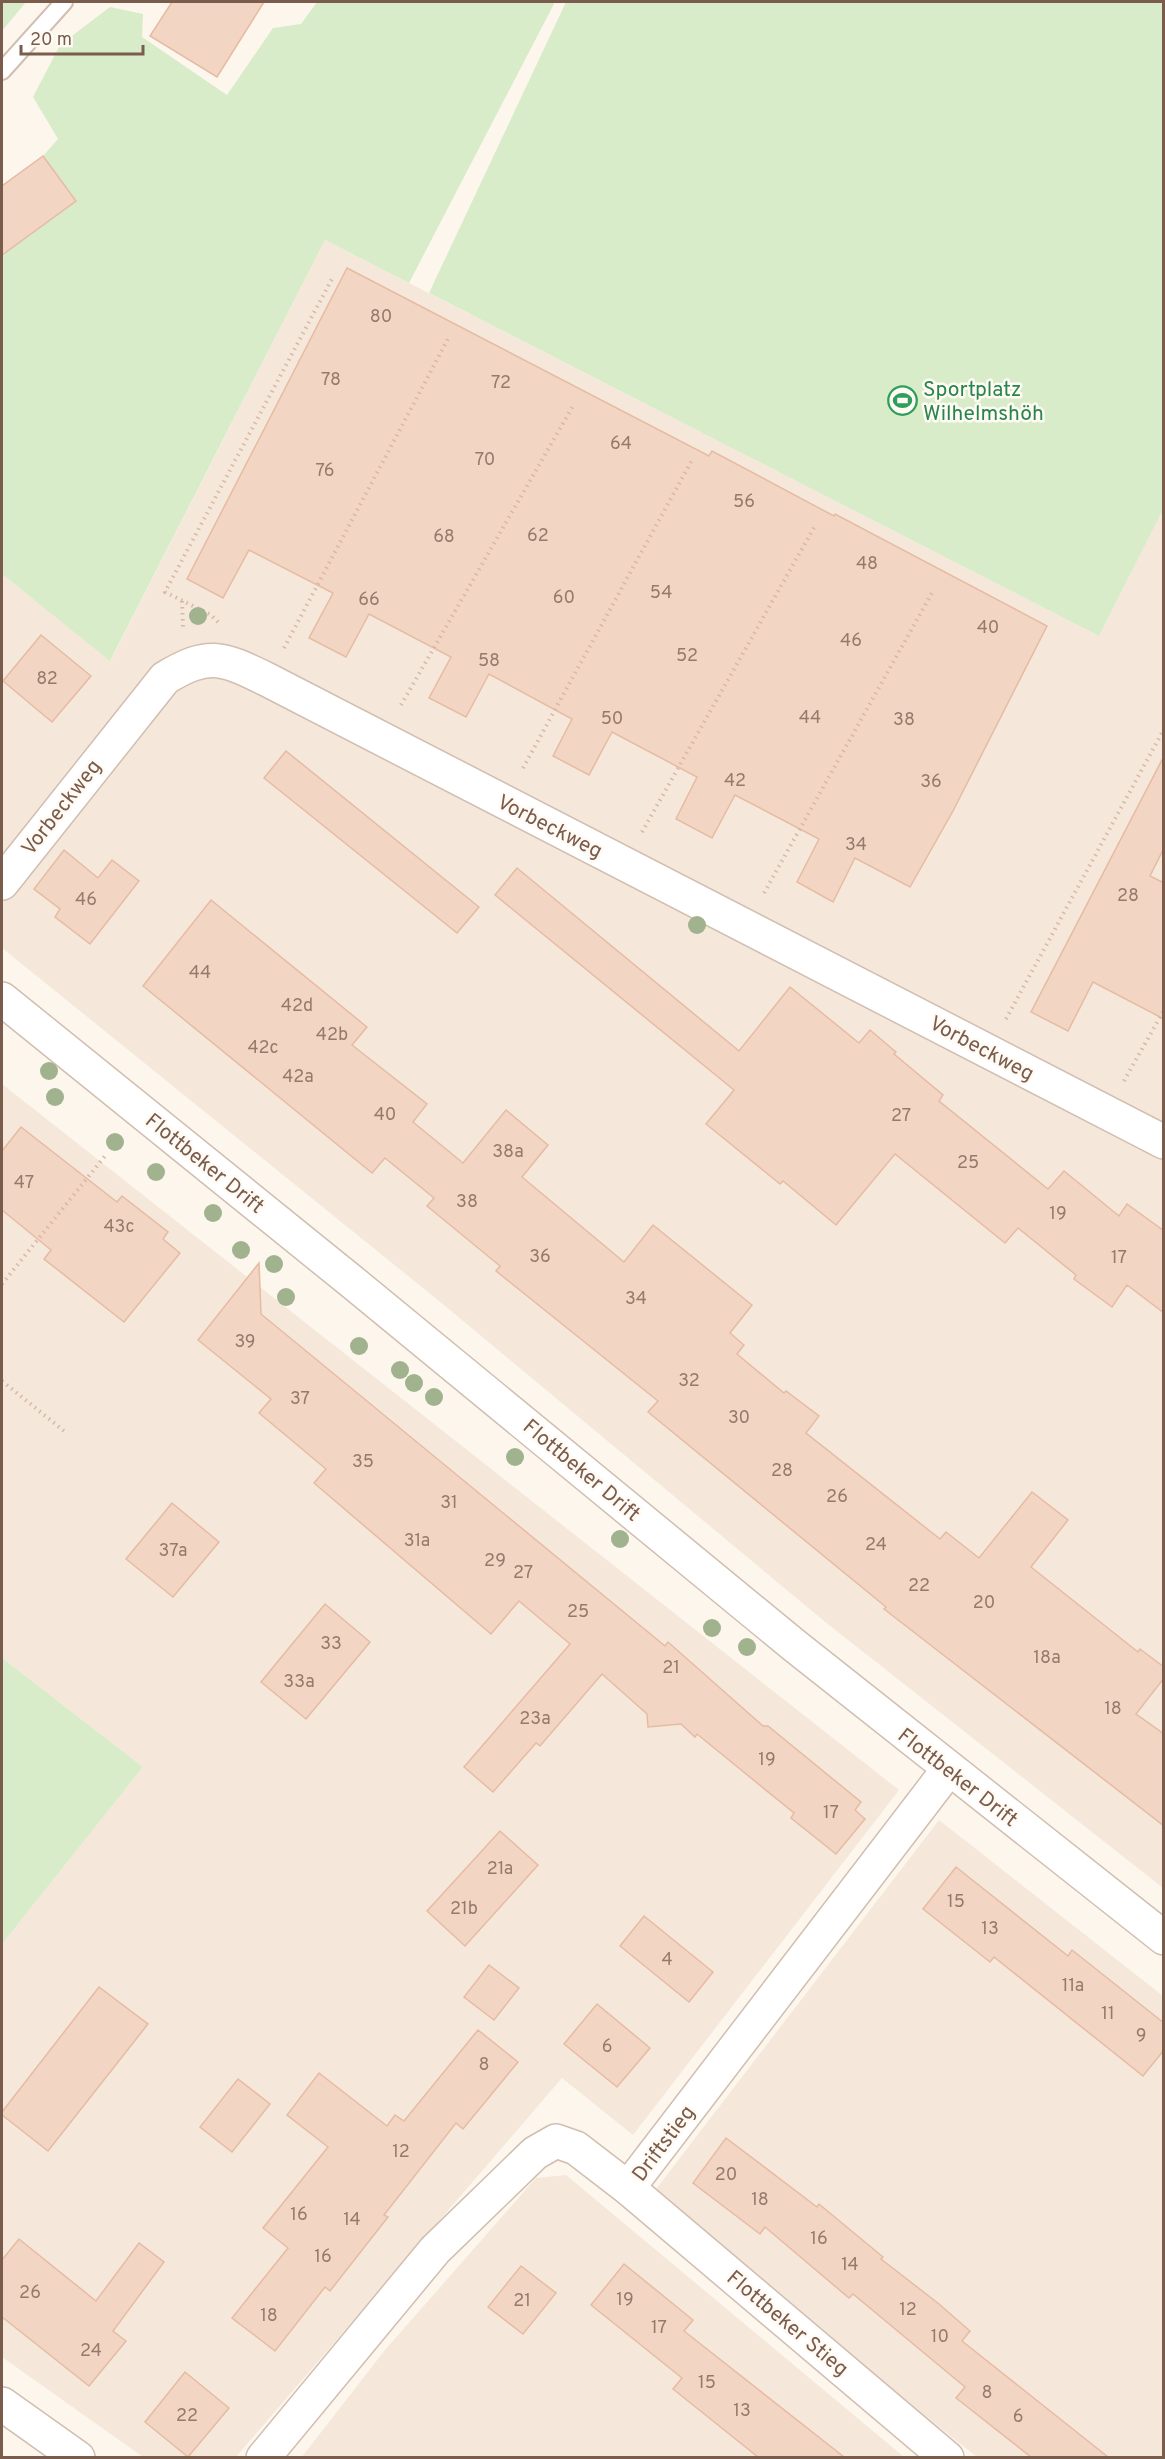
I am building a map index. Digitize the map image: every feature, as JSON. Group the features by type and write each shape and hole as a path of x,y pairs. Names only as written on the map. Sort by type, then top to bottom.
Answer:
{"street":[{"name":"Vorbeckweg","path":"2,882 165,678 190,663 214,660 240,666 1164,1142"},
{"name":"Flottbeker Drift","path":"2,999 351,1281 948,1770 1164,1938"},
{"name":"Driftstieg","path":"263,2457 435,2250 535,2153 556,2141 576,2148 628,2188 948,1770"},
{"name":"Flottbeker Stieg","path":"628,2188 947,2457"},
{"path":"2,2404 78,2457"}],"lane":[{"path":"2,71 64,2"}],"path":[{"path":"225,629 211,615 165,592 333,277"},
{"path":"266,680 449,337"},
{"path":"382,740 573,406"},
{"path":"504,803 692,460"},
{"path":"624,864 816,524"},
{"path":"747,926 933,591"},
{"path":"182,601 183,631"},
{"path":"988,1051 1164,729"},
{"path":"1106,1113 1164,1010"},
{"path":"2,1284 105,1156"},
{"path":"2,1381 64,1431"}],"shaded area":[{"path":"325,240 1099,636 1163,510 1163,1888 824,1621 444,1305 2,948 2,574 111,660"},
{"path":"2,1084 899,1790 633,2135 562,2078 236,2457 143,2457 2,2357 2,1944 143,1767 2,1658"},
{"path":"939,1820 1163,1996 1163,2457 977,2457 650,2197"},
{"path":"566,2175 904,2457 301,2458 385,2350 536,2178"}],"green space":[{"path":"2,2 26,2 2,31"},
{"path":"317,2 555,2 409,283 325,240 110,661 2,574 2,255 76,201 43,156 58,139 33,97 60,45 110,7 143,14 142,37 227,95 273,28 301,24"},
{"name":"Sportplatz Wilhelmshöh","path":"566,2 1163,2 1163,510 1099,636 429,293"},
{"path":"2,1658 143,1767 2,1944"}],"building":[{"path":"172,2 264,2 217,77 150,36"},
{"path":"43,156 76,201 2,255 2,186"},
{"path":"347,268 709,456 712,451 1047,626 953,811 910,887 855,858 833,902 797,882 819,839 735,795 712,838 676,819 697,777 612,732 589,775 553,756 572,719 489,674 466,717 429,698 451,657 369,614 346,657 309,638 333,593 249,550 223,598 187,579"},
{"path":"41,635 91,676 52,722 3,681"},
{"path":"286,751 479,907 457,933 264,778"},
{"path":"1164,756 1164,848 1150,876 1164,883 1164,1019 1093,982 1068,1031 1031,1012"},
{"path":"64,850 98,878 112,860 139,881 90,944 55,917 60,909 34,889"},
{"path":"517,868 739,1051 790,987 859,1043 870,1030 896,1052 894,1054 943,1095 939,1101 1048,1189 1064,1171 1119,1216 1127,1204 1164,1231 1164,1313 1127,1285 1112,1307 1074,1279 1076,1275 1018,1228 1005,1243 895,1154 836,1225 783,1181 780,1184 706,1124 734,1090 495,895"},
{"path":"211,900 367,1027 352,1045 427,1104 413,1122 463,1163 506,1110 548,1145 522,1177 624,1262 653,1225 752,1305 730,1333 744,1345 737,1354 784,1393 786,1391 819,1416 806,1433 940,1539 946,1532 979,1558 1032,1492 1068,1520 1031,1567 1138,1652 1140,1649 1164,1667 1164,1678 1136,1714 1164,1734 1164,1826 884,1609 886,1607 648,1412 658,1401 496,1271 500,1266 427,1206 434,1198 385,1158 372,1173 143,986"},
{"path":"21,1127 117,1202 122,1196 168,1232 163,1239 180,1253 124,1322 44,1259 51,1250 2,1210 2,1151"},
{"path":"259,1263 261,1314 665,1646 668,1642 763,1726 768,1726 861,1802 855,1810 865,1819 836,1854 791,1818 794,1813 697,1734 695,1737 681,1724 648,1727 647,1714 602,1674 540,1746 536,1743 493,1792 464,1767 570,1644 519,1601 491,1634 314,1483 326,1469 259,1413 271,1399 198,1340"},
{"path":"172,1503 219,1542 173,1597 126,1559"},
{"path":"325,1604 370,1642 306,1719 261,1682"},
{"path":"500,1831 538,1865 465,1946 427,1911"},
{"path":"956,1867 1068,1956 1072,1950 1164,2023 1164,2050 1143,2076 994,1957 990,1962 923,1909"},
{"path":"644,1916 713,1972 689,2002 620,1946"},
{"path":"489,1965 519,1988 494,2020 464,1997"},
{"path":"99,1987 148,2024 48,2151 2,2115 2,2112"},
{"path":"597,2004 650,2048 617,2087 564,2044"},
{"path":"478,2030 518,2062 463,2129 456,2123 384,2215 388,2217 330,2291 325,2287 275,2351 232,2318 288,2248 263,2228 328,2147 287,2115 319,2073 387,2126 395,2115 404,2121"},
{"path":"238,2079 270,2104 232,2152 200,2127"},
{"path":"726,2138 817,2207 819,2204 883,2257 881,2259 970,2331 962,2341 1108,2457 1031,2457 956,2398 965,2387 853,2294 849,2298 765,2227 760,2234 693,2183"},
{"path":"19,2239 96,2301 139,2243 164,2262 113,2331 126,2341 89,2386 2,2317 2,2260"},
{"path":"624,2264 693,2320 684,2331 844,2457 758,2457 673,2389 682,2378 591,2305"},
{"path":"521,2266 556,2293 523,2334 488,2307"},
{"path":"185,2372 229,2408 188,2457 145,2422"}],"place":[{"name":"Sportplatz Wilhelmshöh","path":"902,401"}]}
